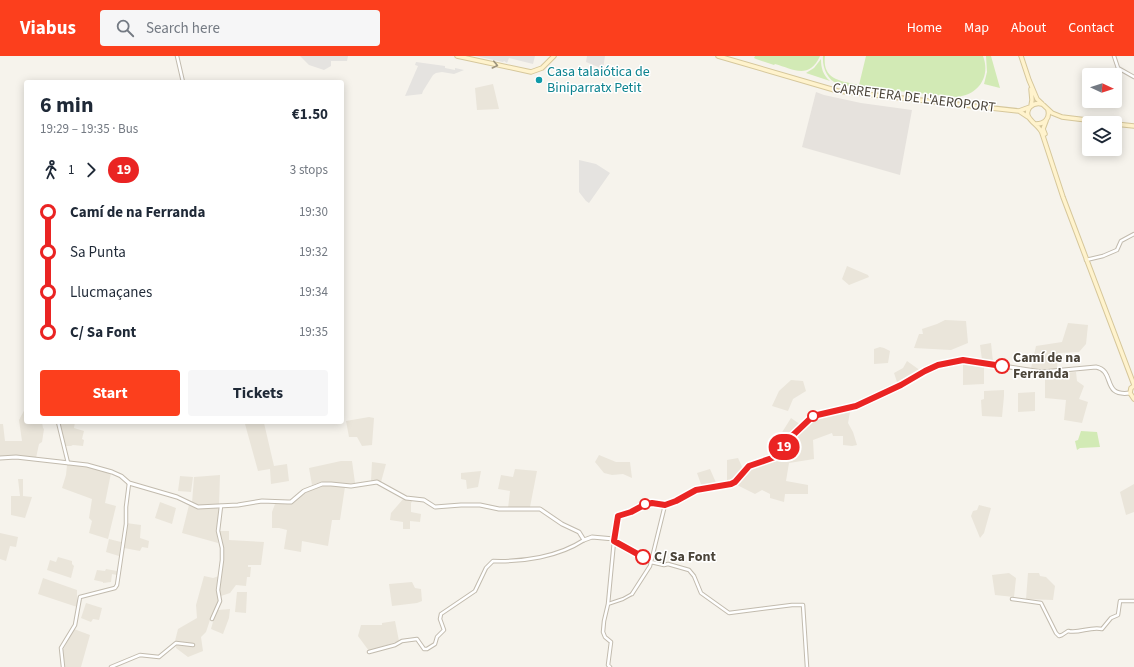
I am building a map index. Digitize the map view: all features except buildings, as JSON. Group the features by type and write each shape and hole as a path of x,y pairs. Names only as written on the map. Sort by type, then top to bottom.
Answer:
{"main road":[{"path":"457,56 529,72 538,71 554,56"},
{"name":"CARRETERA DE L'AEROPORT","path":"718,56 842,91 1018,111 1028,117"},
{"path":"723,56 752,65"},
{"path":"1021,56 1037,99 1052,113 1082,119"},
{"path":"1029,80 1032,97 1028,117 1035,123 1042,133 1058,183 1133,384 1130,394 1134,399"},
{"path":"1030,107 1035,104 1042,104"},
{"name":"CARRETERA DE L'AEROPORT","path":"1018,111 1030,107"},
{"path":"1047,109 1048,115 1044,129 1058,183"},
{"path":"1035,123 1041,123 1052,117 1062,116"},
{"path":"1122,125 1134,126"}],"street":[{"path":"177,56 183,80"},
{"path":"1114,56 1118,68 1134,77"},
{"path":"1086,260 1103,256 1118,250 1122,242 1134,234"},
{"path":"610,667 608,665 611,642 605,637 603,632 608,604 614,540 618,516 631,512 646,504 652,503 665,505 696,490 731,484 735,482 749,466 775,457 795,433 813,416 856,406 901,385 931,368 951,362 967,360 1042,372 1096,367 1106,373 1115,392 1120,394 1130,394"},
{"path":"58,424 68,463"},
{"path":"0,458 16,457 82,464 121,476 129,483 177,497 195,506 221,506 262,501 288,502 304,491 322,484 351,486 374,482 381,484 406,498 424,500 435,507 473,505 499,509 540,509 562,524 579,532 584,540"},
{"path":"63,667 61,648 75,625 80,597 115,588 117,585 126,524 129,483"},
{"path":"608,604 632,594 650,566 665,505"},
{"path":"212,619 220,601 218,590 221,576 222,548 218,531 221,506"},
{"path":"369,652 395,645 402,641 417,639 424,649 427,649 435,644 438,637 444,630 440,619 441,614 475,591 486,568 493,561 516,561 547,556 575,546 592,537 614,540 651,562 686,568 691,571 696,579 701,593 731,614 792,605 803,605 807,667"},
{"path":"1012,599 1041,603 1059,636 1068,631 1096,627 1102,629 1111,618 1118,615 1120,601 1134,601"},
{"path":"111,667 140,655 159,657 176,643 192,645"}],"shaded area":[{"path":"300,56 348,56 347,61 331,61 331,66 324,70 309,65"},
{"path":"476,56 535,56 533,64 509,58 507,63 504,61"},
{"path":"587,56 605,56 603,69 586,62"},
{"path":"416,62 445,66 445,68 455,70 455,68 464,70 454,74 442,72 436,73 433,75 422,94 405,96 418,66 415,65"},
{"path":"493,84 499,109 477,110 475,88"},
{"path":"816,92 861,103 912,110 900,175 802,147"},
{"path":"579,160 596,164 610,173 589,203 579,192"},
{"path":"847,266 868,275 869,277 849,285 842,279"},
{"path":"945,320 966,321 968,343 951,350 914,348 919,334 923,334 922,329"},
{"path":"1068,323 1088,325 1086,344 1079,352 1058,353 1057,369 1040,371 1031,368 1036,346 1062,342"},
{"path":"991,343 993,362 982,360 980,345"},
{"path":"880,347 890,351 888,363 874,364 874,349"},
{"path":"907,361 921,371 898,385 894,373 903,368"},
{"path":"963,362 984,365 984,384 963,385"},
{"path":"1076,372 1077,381 1084,386 1079,399 1088,402 1082,423 1064,420 1066,400 1045,398 1045,374"},
{"path":"791,380 803,381 806,391 793,399 788,411 772,406 779,391"},
{"path":"1004,390 1002,417 982,416 981,400 984,399 984,391"},
{"path":"1035,392 1035,411 1018,412 1018,393"},
{"path":"848,410 850,412 848,423 853,432 857,445 843,445 843,436 833,436 832,433 813,440 814,459 789,463 786,481 808,485 808,494 785,494 784,502 770,498 770,494 762,490 755,494 735,484 749,466 772,460 779,455 813,417"},
{"path":"24,411 24,424 42,424 44,429 42,442 39,444 36,458 17,455 0,456 0,424 3,424 5,441 22,441 19,420"},
{"path":"369,417 374,418 372,445 362,446 357,437 349,437 346,421"},
{"path":"791,418 801,425 789,438 781,434"},
{"path":"60,424 75,424 74,428 84,431 82,439 84,440 83,446 65,446"},
{"path":"245,424 264,424 274,466 287,464 289,481 271,484 270,469 258,471"},
{"path":"599,455 616,462 630,462 632,478 623,474 612,475 604,473 595,462"},
{"path":"738,458 743,469 732,482 727,483 727,460"},
{"path":"341,461 352,461 355,483 348,484 321,482 312,485 309,468"},
{"path":"372,462 386,464 381,482 371,481"},
{"path":"75,464 111,473 105,503 116,506 108,539 89,533 92,521 89,518 92,499 62,488 67,465"},
{"path":"515,469 537,471 530,507 508,508 510,491 498,489 501,475 513,477"},
{"path":"710,469 717,485 702,487 697,473"},
{"path":"481,471 478,487 467,489 466,480 461,479 461,473"},
{"path":"220,475 219,505 200,506 192,503 194,477"},
{"path":"180,476 193,477 191,492 178,491"},
{"path":"18,479 23,479 23,496 32,497 25,518 11,515 11,496 20,496"},
{"path":"1134,484 1134,512 1126,515 1120,492"},
{"path":"330,485 345,487 340,520 332,520 328,546 302,541 301,552 284,549 287,530 272,528 272,512 275,504 291,503 310,490 321,486"},
{"path":"404,498 413,500 411,503 411,512 421,514 420,522 410,521 410,529 403,529 403,522 390,520 391,513"},
{"path":"160,502 176,508 172,524 155,518"},
{"path":"189,505 199,509 219,509 217,532 218,543 182,533"},
{"path":"979,505 991,508 984,533 980,538 971,516 973,511 977,510"},
{"path":"126,523 141,525 140,538 149,541 148,548 142,547 140,551 124,548"},
{"path":"219,531 229,531 229,540 264,542 261,565 248,565 248,567 251,567 250,577 247,577 246,586 236,585 230,593 221,596 219,590 222,577 222,549"},
{"path":"0,533 18,537 16,547 10,546 6,561 0,559"},
{"path":"109,539 121,542 119,556 106,552"},
{"path":"58,557 72,561 74,566 71,578 47,570 50,560 56,562"},
{"path":"106,569 117,571 117,575 112,574 111,582 103,583 94,580 97,570 105,571"},
{"path":"1009,573 1016,578 1014,597 995,595 992,575"},
{"path":"1028,573 1039,573 1040,576 1046,577 1055,586 1053,600 1026,599"},
{"path":"204,576 213,578 219,576 216,589 219,599 217,608 210,620 206,632 201,637 203,651 188,657 176,648 175,641 178,629 197,618 196,605"},
{"path":"43,578 77,590 77,607 38,594"},
{"path":"412,582 415,588 421,589 422,601 392,606 389,584"},
{"path":"237,592 247,592 246,613 235,612"},
{"path":"86,603 102,608 99,620 93,619 91,622 81,618"},
{"path":"230,609 229,618 223,634 211,629 218,610"},
{"path":"395,621 399,641 369,651 358,636 361,625 382,625 382,623"},
{"path":"74,629 90,635 81,667 65,667 63,650"}],"green space":[{"path":"755,56 820,56 811,68 800,71 756,59 754,58"},
{"path":"823,56 825,56 825,64 830,75 834,78 859,85 866,56 983,56 985,71 984,78 977,89 964,96 957,97 838,84 834,82 826,73 823,64"},
{"path":"986,56 991,56 1000,88 984,84 987,72"},
{"path":"821,59 823,71 830,81 806,73 814,68"},
{"path":"1081,431 1097,432 1100,447 1080,448 1077,450 1075,441 1078,440"}],"bus line":[{"name":"19","path":"643,557 614,541 618,516 631,512 646,504 652,503 665,505 672,503 696,490 731,484 735,482 747,467 775,457 792,436 813,416 856,406 911,380 938,365 957,360 971,360 1002,366"}],"place":[{"name":"Casa talaiótica de Biniparratx Petit","path":"539,80"},
{"name":"Camí de na Ferranda","path":"1002,366"},
{"name":"C/ Sa Font","path":"643,557"}]}
